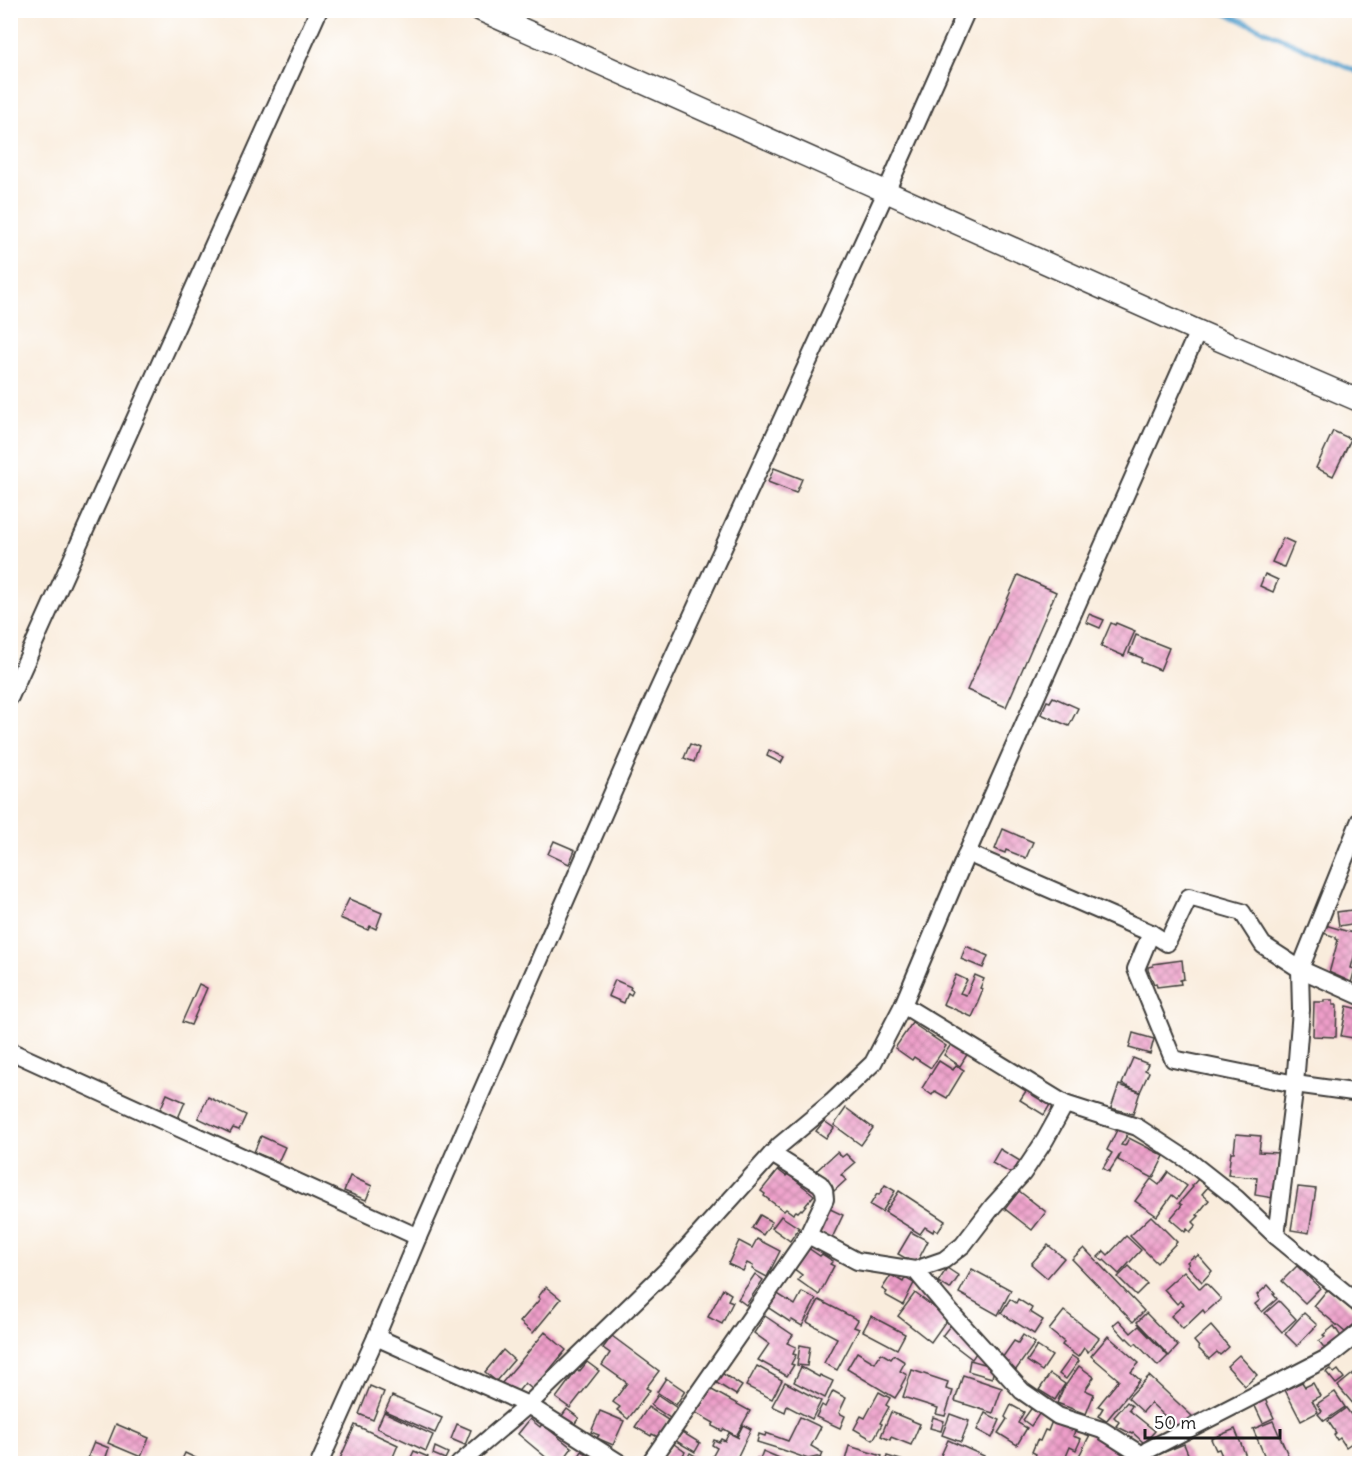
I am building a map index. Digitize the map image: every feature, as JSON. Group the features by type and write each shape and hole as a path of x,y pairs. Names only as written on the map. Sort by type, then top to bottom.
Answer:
{"street":[{"path":"10,697 319,10"},
{"path":"480,10 1359,401"},
{"path":"319,1464 648,712 967,10"},
{"path":"459,1464 528,1405 666,1270 779,1146 832,1102 873,1063 903,1005 967,853 1198,331"},
{"path":"1276,1236 1295,1084 1301,1010 1300,969 1359,820"},
{"path":"967,853 1151,933 1167,943 1189,897 1242,912 1263,945 1300,969 1359,996"},
{"path":"1151,933 1136,969 1173,1059 1295,1084 1359,1094"},
{"path":"903,1005 1065,1104 1137,1127 1189,1161 1236,1198 1276,1236 1359,1305"},
{"path":"10,1051 418,1237"},
{"path":"808,1235 857,1261 915,1270 945,1260 963,1245 993,1206 1023,1173 1065,1104"},
{"path":"649,1464 808,1235 825,1199 824,1190 820,1184 772,1154"},
{"path":"915,1270 1022,1391 1058,1416 1102,1430 1140,1460 1148,1450 1327,1358 1359,1332"},
{"path":"376,1337 528,1405 621,1464"}],"building":[{"path":"1333,431 1351,439 1333,476 1316,468"},
{"path":"774,468 802,479 796,493 768,482"},
{"path":"1283,538 1294,543 1284,567 1272,562"},
{"path":"1265,574 1278,580 1273,592 1260,586"},
{"path":"1018,575 1056,592 1006,707 967,690"},
{"path":"1089,614 1104,620 1100,628 1086,622"},
{"path":"1111,623 1135,631 1124,656 1101,646"},
{"path":"1136,635 1169,648 1160,670 1141,662 1142,658 1129,653"},
{"path":"1053,697 1078,708 1069,726 1041,714 1047,701 1050,702"},
{"path":"690,744 699,748 694,762 684,758"},
{"path":"769,750 784,757 781,763 767,756"},
{"path":"1003,829 1033,842 1026,858 1006,850 1005,853 995,849"},
{"path":"554,841 575,850 569,864 548,854"},
{"path":"349,899 382,913 376,929 370,926 368,930 340,918"},
{"path":"1360,909 1360,926 1352,927 1351,924 1339,926 1337,912"},
{"path":"1325,925 1360,935 1351,968 1355,969 1350,987 1328,977 1338,940 1336,937 1323,933"},
{"path":"966,946 988,956 983,968 961,959"},
{"path":"1182,960 1184,979 1180,980 1181,984 1157,987 1156,983 1154,984 1148,967 1153,964"},
{"path":"956,975 967,980 960,993 966,995 975,975 984,979 980,988 983,989 979,1002 972,1017 943,1004"},
{"path":"615,980 631,987 633,991 631,995 628,993 624,1003 608,996"},
{"path":"199,984 207,988 191,1025 182,1022"},
{"path":"1324,1000 1333,1000 1333,1005 1337,1005 1336,1037 1313,1036 1314,1002 1324,1002"},
{"path":"1347,1006 1360,1009 1360,1039 1341,1036"},
{"path":"912,1023 946,1046 931,1068 914,1057 912,1060 895,1048"},
{"path":"1133,1033 1154,1039 1150,1054 1129,1048"},
{"path":"952,1043 968,1053 960,1066 944,1055"},
{"path":"1133,1058 1148,1064 1145,1070 1149,1072 1140,1092 1122,1084"},
{"path":"939,1061 953,1070 956,1065 964,1070 947,1098 935,1091 932,1095 922,1088"},
{"path":"1119,1085 1140,1092 1133,1114 1111,1108"},
{"path":"1028,1088 1051,1103 1044,1115 1020,1100"},
{"path":"167,1094 185,1102 178,1118 160,1110"},
{"path":"208,1097 246,1115 239,1130 233,1128 230,1133 198,1118"},
{"path":"846,1108 873,1128 861,1145 834,1125"},
{"path":"824,1121 834,1128 826,1138 816,1131"},
{"path":"1118,1128 1128,1134 1121,1145 1125,1146 1129,1138 1164,1156 1153,1178 1118,1160 1121,1153 1109,1172 1103,1168 1112,1153 1107,1150"},
{"path":"1236,1134 1261,1136 1259,1152 1279,1153 1273,1198 1255,1195 1257,1178 1228,1175"},
{"path":"261,1136 285,1147 278,1162 254,1152"},
{"path":"1000,1149 1020,1161 1012,1174 992,1163"},
{"path":"837,1152 842,1157 846,1154 855,1163 841,1175 846,1180 834,1191 816,1171"},
{"path":"778,1170 786,1176 788,1174 814,1195 802,1210 793,1214 786,1209 784,1211 764,1196 765,1194 761,1191"},
{"path":"1168,1172 1187,1186 1177,1199 1172,1195 1157,1216 1135,1201 1151,1179 1159,1185"},
{"path":"350,1176 372,1186 366,1200 344,1191"},
{"path":"1198,1179 1208,1187 1202,1194 1209,1200 1193,1222 1196,1225 1190,1232 1187,1229 1185,1232 1170,1219 1182,1205 1179,1203"},
{"path":"885,1185 895,1191 882,1212 870,1205"},
{"path":"1298,1187 1316,1189 1309,1233 1291,1230"},
{"path":"899,1191 945,1221 938,1232 925,1227 920,1234 885,1212"},
{"path":"1019,1191 1046,1212 1032,1230 1005,1209"},
{"path":"828,1208 843,1215 832,1238 817,1231"},
{"path":"760,1215 772,1222 763,1235 752,1228"},
{"path":"781,1216 799,1228 790,1241 772,1228"},
{"path":"1151,1216 1177,1242 1157,1263 1130,1236"},
{"path":"911,1232 928,1241 916,1264 898,1254"},
{"path":"1126,1236 1141,1250 1119,1274 1098,1257 1104,1251 1108,1255"},
{"path":"757,1239 780,1251 767,1277 752,1269 753,1266 747,1263 743,1271 728,1264 739,1241 752,1248"},
{"path":"1048,1245 1064,1258 1047,1278 1031,1264"},
{"path":"808,1248 833,1261 830,1264 834,1266 819,1295 798,1280 802,1275 793,1268"},
{"path":"1084,1248 1144,1311 1133,1322 1072,1259"},
{"path":"1198,1255 1212,1271 1202,1282 1187,1266 1189,1264 1187,1262"},
{"path":"1129,1266 1147,1284 1136,1295 1118,1277"},
{"path":"1297,1266 1320,1288 1305,1303 1282,1281"},
{"path":"947,1268 959,1276 950,1289 938,1282"},
{"path":"972,1269 1011,1290 998,1315 959,1293"},
{"path":"1184,1271 1200,1289 1206,1283 1221,1299 1205,1313 1203,1310 1183,1329 1171,1316 1184,1304 1180,1301 1177,1304 1164,1289"},
{"path":"755,1274 763,1280 746,1305 738,1299"},
{"path":"891,1275 903,1282 905,1278 914,1283 903,1305 885,1295 887,1292 882,1289"},
{"path":"1268,1285 1277,1299 1262,1312 1255,1304 1260,1300 1257,1295"},
{"path":"546,1287 561,1299 533,1333 520,1322 540,1299 538,1297"},
{"path":"723,1289 731,1294 728,1300 733,1302 722,1324 708,1317"},
{"path":"1327,1290 1360,1317 1345,1332 1314,1306"},
{"path":"802,1292 816,1299 802,1326 792,1320 790,1322 764,1305 776,1293 795,1305"},
{"path":"915,1293 948,1318 931,1342 898,1316"},
{"path":"1010,1299 1016,1303 1018,1299 1032,1308 1030,1312 1043,1320 1034,1334 1001,1313"},
{"path":"819,1300 858,1320 854,1327 859,1329 837,1370 824,1363 837,1338 807,1322"},
{"path":"1279,1301 1296,1319 1282,1332 1265,1313"},
{"path":"1064,1311 1099,1338 1088,1352 1084,1348 1078,1357 1062,1345 1064,1342 1049,1330"},
{"path":"1146,1313 1178,1346 1169,1356 1137,1322"},
{"path":"1304,1313 1317,1325 1297,1346 1285,1334"},
{"path":"765,1316 793,1335 787,1343 796,1347 793,1354 796,1355 791,1364 794,1365 787,1376 758,1360 769,1344 754,1333"},
{"path":"871,1316 905,1334 897,1349 863,1331"},
{"path":"1119,1320 1131,1333 1139,1326 1168,1356 1158,1366 1136,1343 1134,1345 1126,1339 1113,1325"},
{"path":"952,1323 981,1346 972,1359 942,1336"},
{"path":"1211,1326 1229,1347 1220,1355 1217,1352 1209,1359 1194,1341"},
{"path":"1334,1326 1342,1338 1326,1350 1319,1341"},
{"path":"545,1332 566,1350 533,1390 525,1383 515,1395 501,1384"},
{"path":"1023,1335 1035,1343 1015,1371 1000,1361 1014,1341 1018,1343"},
{"path":"612,1336 659,1371 646,1388 650,1390 628,1419 617,1410 620,1407 613,1402 627,1383 602,1365 610,1353 603,1348"},
{"path":"1108,1336 1139,1363 1131,1372 1140,1380 1106,1421 1098,1416 1103,1408 1098,1406 1119,1380 1091,1356"},
{"path":"800,1345 810,1347 807,1366 797,1365"},
{"path":"1037,1346 1052,1356 1042,1371 1027,1361"},
{"path":"503,1350 514,1360 496,1381 485,1372"},
{"path":"857,1352 875,1363 881,1353 891,1359 894,1355 905,1362 900,1371 907,1375 895,1398 847,1369"},
{"path":"1239,1355 1257,1375 1245,1386 1227,1366"},
{"path":"1072,1356 1079,1361 1066,1379 1059,1374"},
{"path":"970,1360 994,1368 992,1378 968,1371"},
{"path":"587,1362 599,1371 570,1408 556,1398 577,1370 579,1372"},
{"path":"757,1366 782,1380 772,1399 746,1386"},
{"path":"1079,1366 1094,1377 1085,1390 1094,1394 1086,1414 1057,1403 1063,1389"},
{"path":"801,1367 819,1377 820,1375 833,1381 825,1398 794,1382"},
{"path":"1330,1369 1334,1373 1338,1370 1344,1378 1336,1384 1326,1372"},
{"path":"912,1370 948,1382 946,1389 953,1391 945,1416 936,1414 938,1408 903,1397"},
{"path":"720,1372 742,1386 736,1395 715,1382"},
{"path":"1355,1372 1360,1378 1360,1402 1355,1406 1338,1386"},
{"path":"1050,1374 1065,1384 1055,1400 1039,1390"},
{"path":"963,1375 1002,1388 993,1413 955,1401"},
{"path":"1149,1376 1192,1416 1177,1431 1151,1403 1143,1412 1128,1398"},
{"path":"666,1378 685,1391 676,1405 657,1392"},
{"path":"785,1382 821,1401 812,1419 787,1406 785,1412 772,1406"},
{"path":"1302,1382 1305,1387 1313,1383 1320,1396 1312,1400 1318,1412 1301,1421 1285,1390"},
{"path":"370,1386 384,1392 373,1420 359,1414"},
{"path":"710,1389 750,1411 736,1436 724,1429 722,1431 712,1426 714,1423 696,1413"},
{"path":"833,1391 846,1398 839,1413 845,1416 840,1428 816,1417 822,1405 825,1407"},
{"path":"879,1392 890,1398 886,1405 889,1407 873,1440 854,1429 861,1416 865,1418"},
{"path":"1335,1392 1345,1407 1324,1421 1318,1414 1322,1411 1317,1404"},
{"path":"658,1395 677,1408 670,1418 651,1405"},
{"path":"392,1396 442,1418 435,1433 385,1411"},
{"path":"1265,1399 1274,1418 1263,1423 1254,1404"},
{"path":"1127,1402 1132,1406 1129,1410 1155,1431 1144,1443 1133,1433 1116,1426 1119,1422 1114,1417"},
{"path":"1011,1405 1024,1412 1018,1423 1027,1428 1017,1445 998,1433 1007,1419 1005,1417"},
{"path":"1033,1406 1041,1411 1031,1426 1023,1420"},
{"path":"648,1407 668,1420 658,1437 652,1434 651,1436 635,1427"},
{"path":"1346,1408 1360,1427 1360,1437 1346,1447 1340,1438 1337,1440 1334,1435 1336,1433 1328,1421"},
{"path":"567,1409 579,1418 573,1426 561,1417"},
{"path":"600,1411 624,1421 613,1445 597,1438 599,1435 591,1432"},
{"path":"384,1412 433,1435 426,1451 377,1428"},
{"path":"891,1412 920,1424 911,1445 891,1437 890,1440 881,1436"},
{"path":"985,1413 1000,1420 992,1438 977,1430"},
{"path":"950,1414 969,1421 961,1442 942,1435"},
{"path":"1054,1416 1077,1426 1073,1436 1081,1439 1076,1450 1070,1447 1065,1459 1071,1461 1070,1464 1042,1464 1036,1461 1036,1454 1032,1452 1037,1440 1040,1441 1045,1430 1048,1431"},
{"path":"800,1417 821,1427 811,1446 823,1453 821,1458 808,1459 757,1442 759,1434 765,1436 766,1433 788,1441"},
{"path":"933,1417 944,1421 941,1431 930,1428"},
{"path":"530,1419 540,1427 542,1424 572,1448 560,1464 554,1464 518,1434"},
{"path":"1273,1421 1292,1464 1268,1464 1253,1429"},
{"path":"116,1424 149,1438 141,1457 108,1443"},
{"path":"457,1424 471,1430 465,1445 451,1439"},
{"path":"355,1425 398,1445 390,1464 350,1464 340,1459"},
{"path":"743,1425 751,1429 734,1464 716,1464 710,1461 717,1448 712,1445 714,1440 725,1441 729,1433 737,1437"},
{"path":"1235,1429 1246,1456 1235,1461 1236,1464 1215,1464 1215,1461 1223,1458 1211,1439"},
{"path":"1092,1431 1129,1450 1121,1464 1094,1464 1079,1456"},
{"path":"682,1432 700,1443 695,1452 676,1441"},
{"path":"948,1440 984,1456 981,1464 959,1462 958,1464 937,1464"},
{"path":"94,1442 109,1448 104,1463 88,1457"},
{"path":"674,1444 685,1452 677,1464 665,1464 661,1461"},
{"path":"1184,1444 1192,1464 1158,1464 1155,1456"},
{"path":"849,1446 882,1456 879,1464 844,1464"},
{"path":"435,1447 448,1453 445,1459 433,1454"},
{"path":"414,1451 428,1457 425,1464 408,1464"},
{"path":"582,1451 601,1464 574,1464"},
{"path":"763,1451 793,1464 755,1464"},
{"path":"185,1453 208,1464 180,1464"},
{"path":"690,1453 709,1464 684,1464"},
{"path":"887,1456 904,1461 903,1464 885,1464"}],"waterway":[{"path":"1218,10 1360,73"}]}
